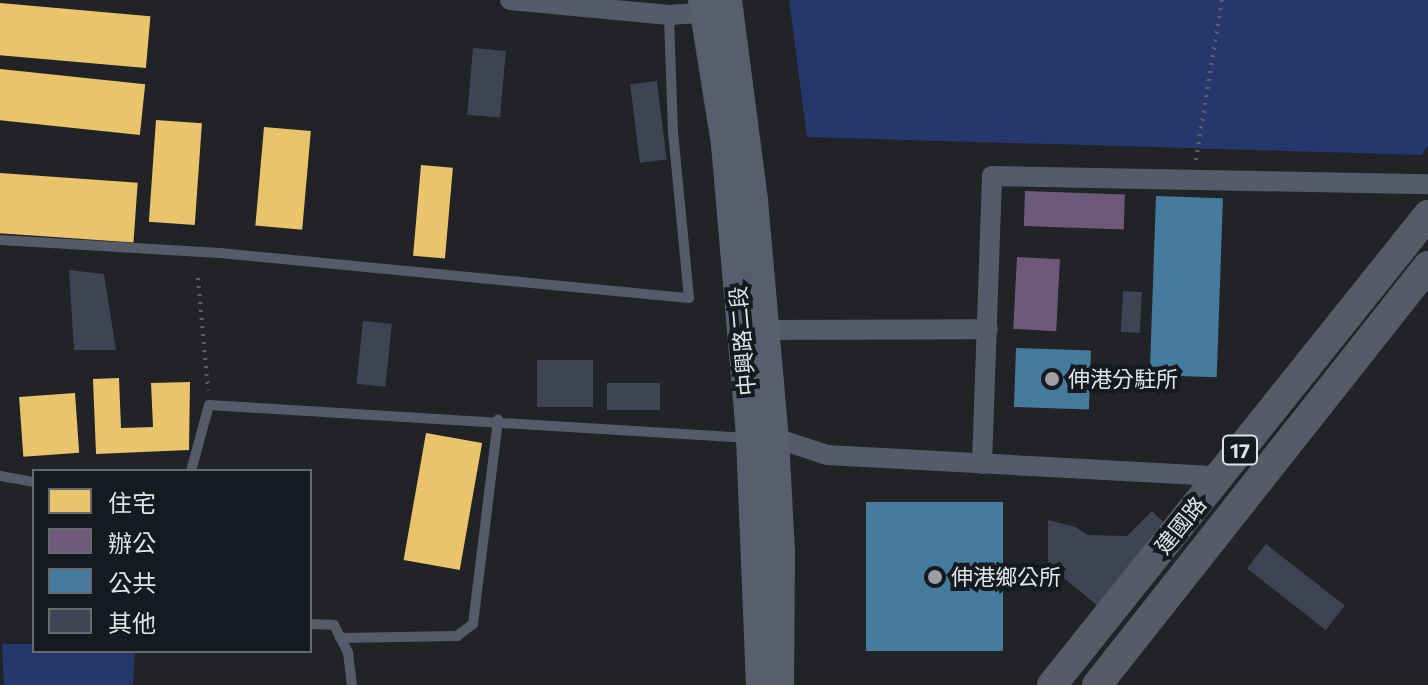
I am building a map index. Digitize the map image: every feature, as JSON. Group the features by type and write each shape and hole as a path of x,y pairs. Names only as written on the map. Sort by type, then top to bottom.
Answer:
{"main road":[{"name":"中興路二段","path":"716,6 725,144 754,330 763,438 774,683"},
{"name":"建國路","path":"1052,685 1428,215"},
{"name":"建國路","path":"1097,685 1428,266"}],"street":[{"path":"510,0 669,15 716,6"},
{"path":"982,464 992,176 1193,177 1428,184"},
{"path":"754,330 988,329"},
{"path":"763,438 827,455 1221,476"}],"lane":[{"path":"0,240 220,253 689,298 673,132 669,15"},
{"path":"192,469 209,405 763,438"},
{"path":"340,638 457,636 473,624 498,420"},
{"path":"0,476 32,482"},
{"path":"312,624 334,625 348,653 352,685"}],"path":[{"path":"1193,177 1222,0"},
{"path":"198,278 209,405"}],"shaded area":[{"path":"789,0 1428,0 1428,146 1422,155 807,137"},
{"path":"2,644 32,644 32,653 135,653 133,685 4,685"}],"building: 住宅":[{"path":"0,3 150,16 146,68 0,55"},
{"path":"0,69 145,84 140,135 0,120"},
{"path":"156,120 202,123 195,225 149,222"},
{"path":"264,127 311,131 302,230 255,226"},
{"path":"421,165 453,168 445,258 413,256"},
{"path":"0,173 138,183 133,242 0,233"},
{"path":"119,378 121,428 153,427 151,383 190,382 189,450 96,454 93,379"},
{"path":"75,393 79,453 23,457 19,397"},
{"path":"426,433 482,443 460,570 404,560"}],"building: 辦公":[{"path":"1025,191 1125,194 1124,229 1024,226"},
{"path":"1017,257 1060,259 1056,331 1013,329"}],"building: 公共":[{"path":"1156,196 1223,198 1217,377 1150,375"},
{"name":"伸港分駐所","path":"1016,348 1091,351 1089,410 1014,407"},
{"name":"伸港鄉公所","path":"866,502 1003,502 1003,651 866,651"}],"building: 其他":[{"path":"473,48 506,51 500,118 467,115"},
{"path":"657,81 667,159 640,163 630,84"},
{"path":"69,270 104,274 116,350 74,350"},
{"path":"1123,291 1142,292 1140,333 1121,332"},
{"path":"363,321 392,324 385,387 356,384"},
{"path":"537,360 593,360 593,407 537,407"},
{"path":"607,383 660,383 660,410 607,410"},
{"path":"1152,511 1164,523 1099,607 1048,565 1048,520 1075,527 1088,535 1127,536"},
{"path":"1266,544 1345,606 1326,630 1247,568"}],"place":[{"name":"伸港分駐所","path":"1052,379"},
{"name":"伸港鄉公所","path":"935,577"}]}
